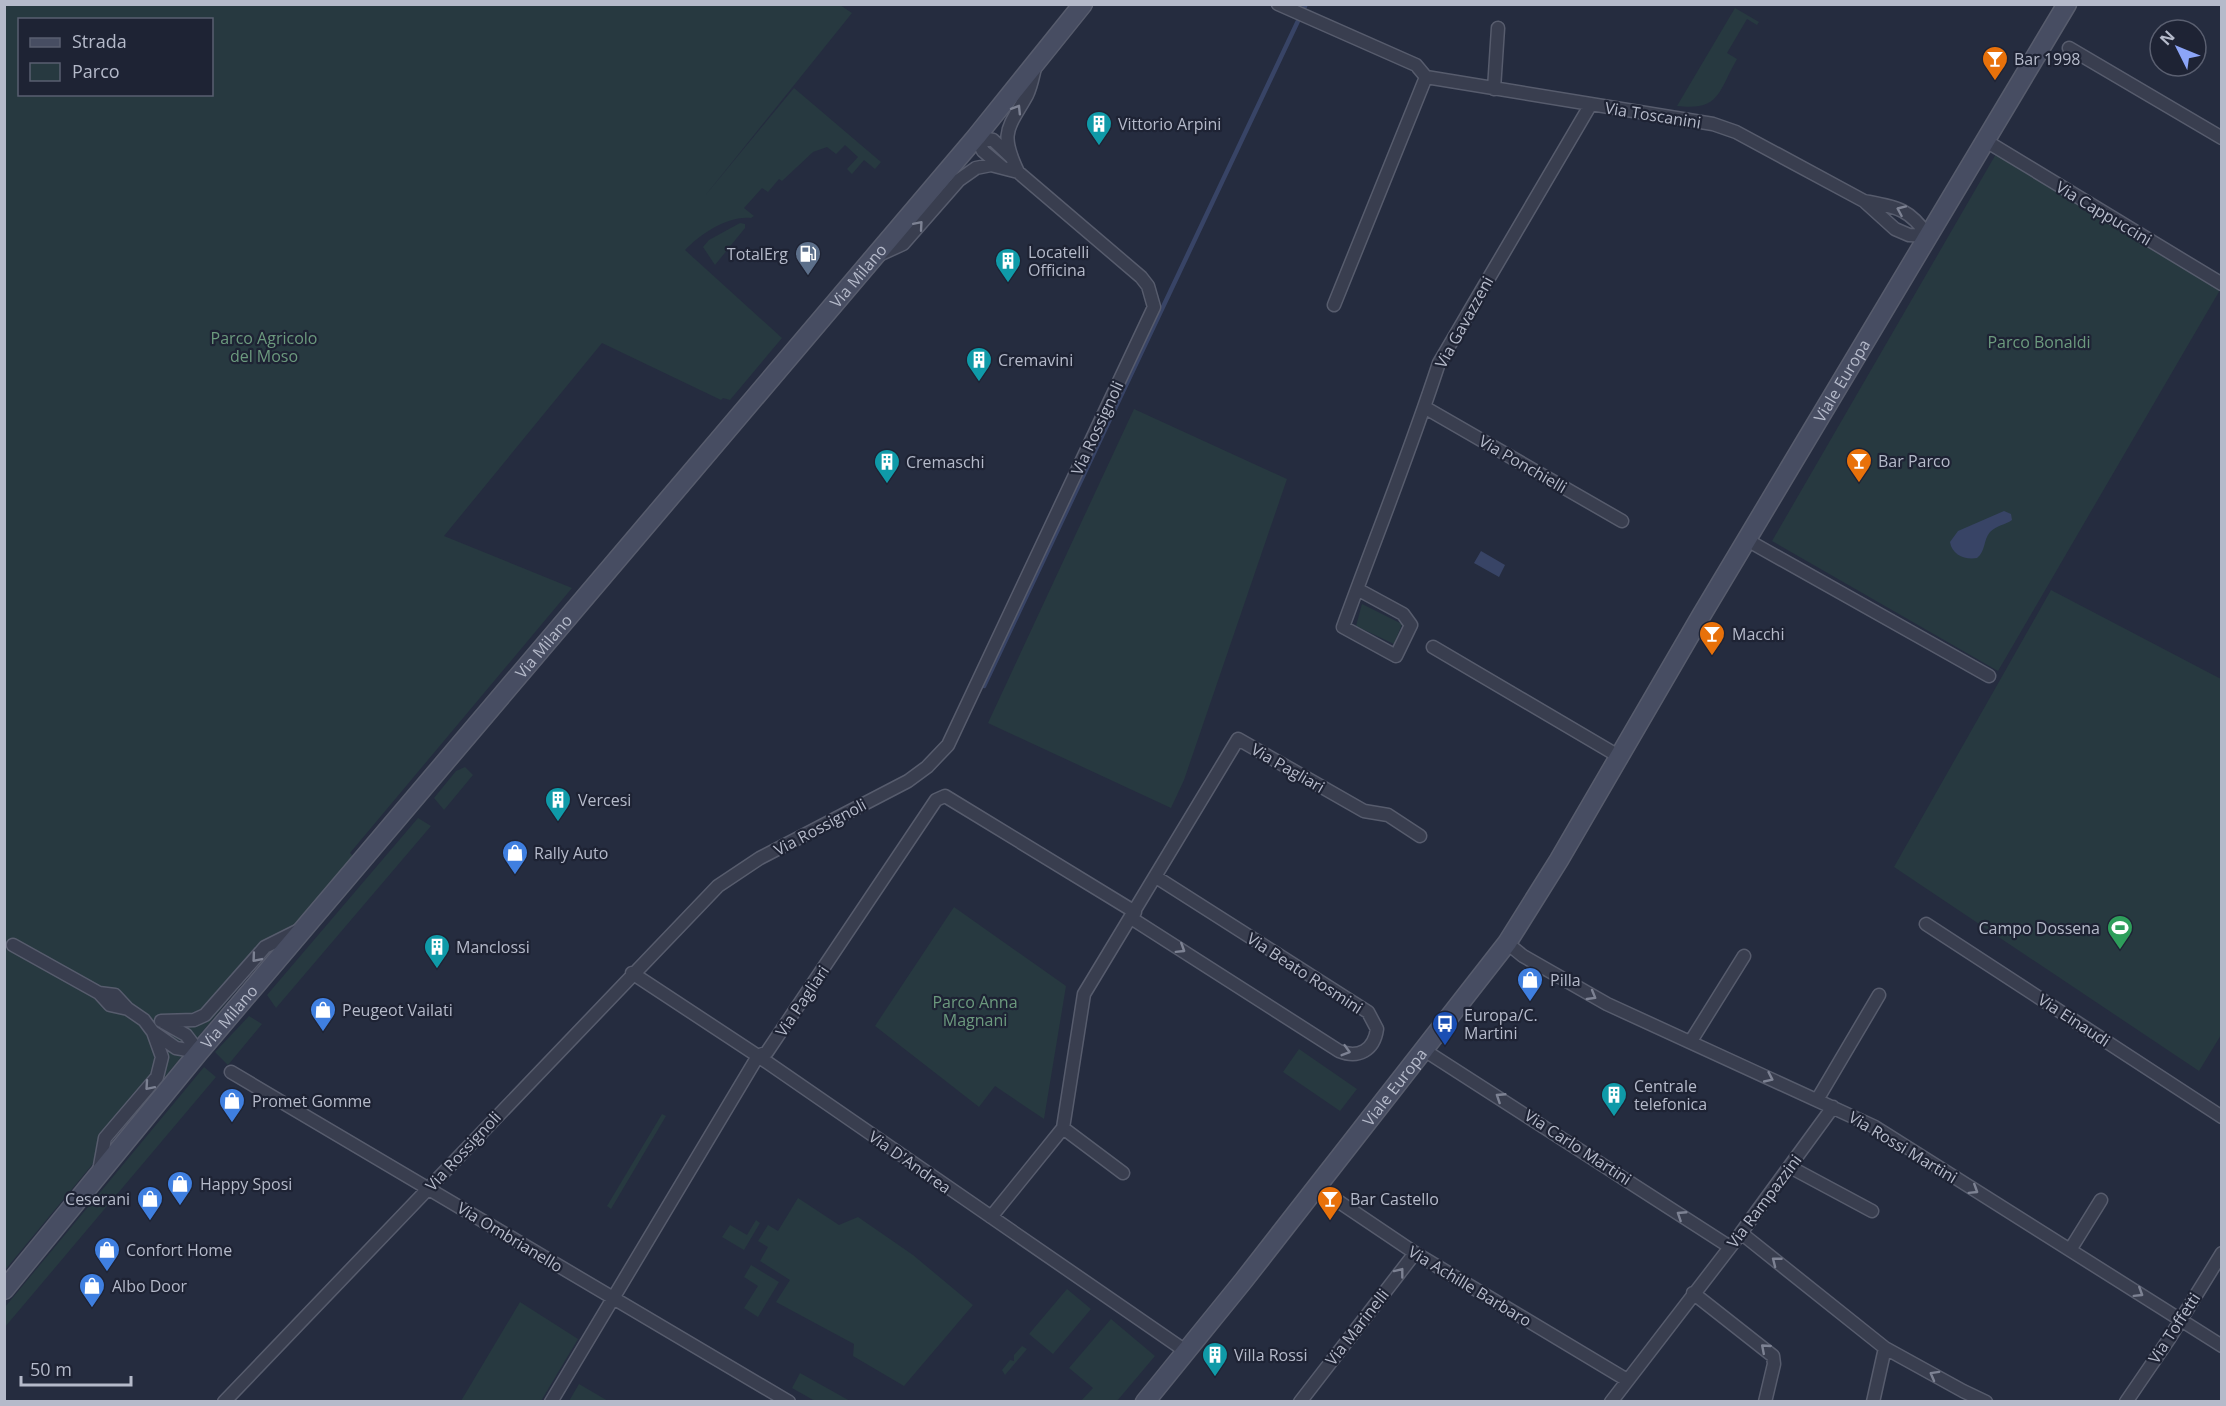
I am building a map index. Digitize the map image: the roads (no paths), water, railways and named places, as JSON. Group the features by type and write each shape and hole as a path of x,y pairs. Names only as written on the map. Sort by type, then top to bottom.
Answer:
{"main road":[{"name":"Via Milano","path":"4,1290 199,1052 976,137 1083,4"},
{"name":"Viale Europa","path":"1145,1401 1187,1352 1507,943 2067,4"}],"street":[{"name":"Via Toscanini","path":"1278,4 1416,65 1426,77 1713,124 1736,132 1864,201 1895,229 1909,235 1928,236"},
{"path":"1494,89 1498,28"},
{"path":"2069,48 2222,138"},
{"path":"1018,171 1011,157 1007,136 1010,121 1027,94 1037,62"},
{"path":"1334,305 1426,77"},
{"name":"Via Gavazzeni","path":"1357,589 1403,614 1410,625 1396,656 1343,627 1439,363 1591,104"},
{"path":"976,137 993,140 1011,157"},
{"path":"976,137 983,151 1005,169"},
{"name":"Via Cappuccini","path":"1986,141 2222,284"},
{"path":"873,258 903,244 959,180 976,168 992,165 1018,171"},
{"name":"Via Rossignoli","path":"224,1401 710,894 737,871 908,781 927,767 948,745 1154,307 1148,286 1141,277 1018,171"},
{"name":"Via Toscanini","path":"1864,201 1906,211 1917,220 1928,236"},
{"name":"Via Ponchielli","path":"1424,407 1622,521"},
{"path":"1747,540 1989,676"},
{"path":"1433,647 1620,757"},
{"name":"Via Pagliari","path":"1063,1128 1084,994 1238,739 1364,812 1388,815 1420,836"},
{"name":"Via Pagliari","path":"551,1401 758,1056 767,1052 936,800 945,796 1133,915"},
{"name":"Via Beato Rosmini","path":"1133,915 1339,1051 1355,1054 1365,1052 1372,1045 1377,1029 1368,1012 1156,877"},
{"name":"Via Einaudi","path":"1926,924 2222,1117"},
{"path":"144,1020 194,1020 205,1015 265,947 305,927"},
{"name":"Via Rossi Martini","path":"1507,943 1524,956 1607,1004 1875,1127 2222,1346"},
{"path":"13,945 99,993 115,995 128,1009 144,1020 153,1032 162,1057 157,1077 105,1138 99,1174"},
{"path":"1690,1041 1743,956"},
{"name":"Via D'Andrea","path":"632,973 758,1056 1187,1352"},
{"path":"1817,1100 1880,995"},
{"path":"161,1021 186,1035 199,1052"},
{"path":"153,1032 176,1048 199,1052"},
{"name":"Via Carlo Martini","path":"1424,1050 1730,1247"},
{"name":"Via Ombrianello","path":"231,1072 789,1401"},
{"name":"Via Rampazzini","path":"1611,1401 1741,1233 1833,1107"},
{"path":"991,1217 1063,1128 1123,1173"},
{"path":"1790,1167 1872,1211"},
{"name":"Via Achille Barbaro","path":"1317,1187 1415,1253 1626,1380"},
{"path":"2070,1250 2101,1200"},
{"path":"1741,1233 1885,1348 1963,1392 1986,1401"},
{"name":"Via Marinelli","path":"1300,1401 1415,1253"},
{"name":"Via Toffetti","path":"2126,1401 2181,1320 2222,1253"},
{"path":"1693,1293 1773,1356 1774,1364 1765,1401"},
{"path":"1873,1401 1885,1348"}],"water":[{"path":"2004,511 2011,514 2012,520 1990,532 1977,558 1964,557 1953,550 1950,542 1958,531"},
{"path":"1481,551 1505,565 1499,577 1474,563"}],"waterway":[{"path":"984,686 1306,4"}],"place":[{"name":"Bar 1998","path":"1995,82"},
{"name":"Vittorio Arpini","path":"1099,147"},
{"name":"TotalErg","path":"808,277"},
{"name":"Locatelli Officina","path":"1008,284"},
{"name":"Cremavini","path":"979,383"},
{"name":"Bar Parco","path":"1859,484"},
{"name":"Cremaschi","path":"887,485"},
{"name":"Macchi","path":"1712,657"},
{"name":"Vercesi","path":"558,823"},
{"name":"Rally Auto","path":"515,876"},
{"name":"Campo Dossena","path":"2120,951"},
{"name":"Manclossi","path":"437,970"},
{"name":"Pilla","path":"1530,1003"},
{"name":"Peugeot Vailati","path":"323,1033"},
{"name":"Europa/C. Martini","path":"1445,1047"},
{"name":"Centrale telefonica","path":"1614,1118"},
{"name":"Promet Gomme","path":"232,1124"},
{"name":"Happy Sposi","path":"180,1207"},
{"name":"Ceserani","path":"150,1222"},
{"name":"Bar Castello","path":"1330,1222"},
{"name":"Confort Home","path":"107,1273"},
{"name":"Albo Door","path":"92,1309"},
{"name":"Villa Rossi","path":"1215,1378"}],"park label":[{"name":"Parco Bonaldi","path":"2039,342"},
{"name":"Parco Agricolo del Moso","path":"264,347"},
{"name":"Parco Anna Magnani","path":"975,1011"}]}
